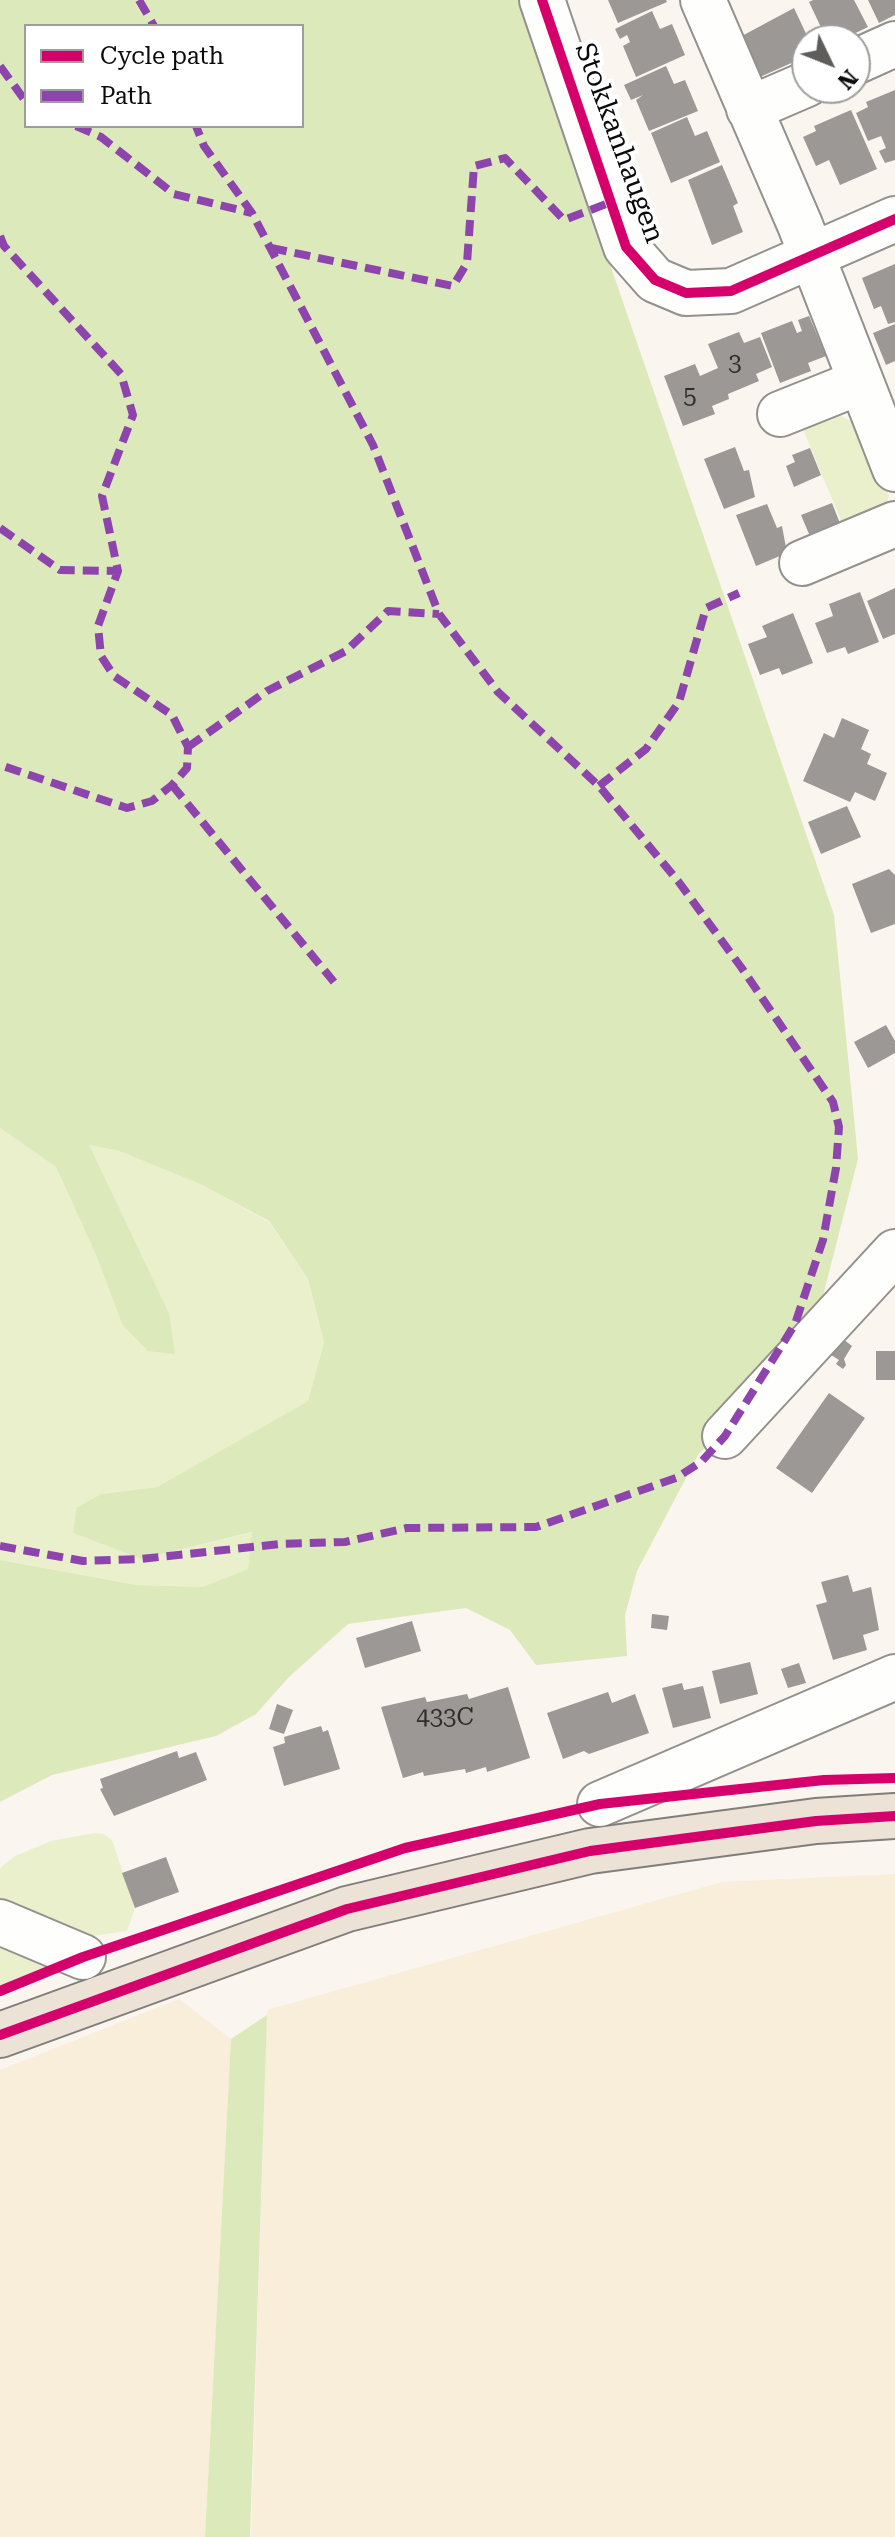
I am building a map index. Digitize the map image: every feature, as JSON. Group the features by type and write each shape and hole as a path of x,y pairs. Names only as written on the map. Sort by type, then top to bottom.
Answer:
{"main road":[{"path":"0,2035 347,1909 590,1851 816,1821 895,1816"}],"street":[{"name":"Stokkanhaugen","path":"542,0 626,247 647,273 670,288 709,294 753,282 895,219"},
{"path":"703,0 812,256 895,469"},
{"path":"871,55 895,44"},
{"path":"749,109 791,91"},
{"path":"780,414 860,382"},
{"path":"802,563 895,524"},
{"path":"725,1436 895,1252"},
{"path":"600,1804 895,1677"},
{"path":"0,1922 83,1957"}],"shaded area":[{"path":"895,1874 895,2537 251,2537 267,2010 722,1882"},
{"path":"179,1999 231,2039 205,2537 0,2537 0,2070"}],"green space":[{"path":"0,0 519,0 834,915 858,1159 814,1331 698,1455 637,1571 625,1615 627,1656 536,1665 510,1630 466,1608 348,1624 289,1677 256,1714 216,1736 52,1775 0,1802 0,1560 137,1585 202,1587 248,1569 252,1532 141,1559 73,1533 76,1508 101,1494 157,1487 308,1401 324,1342 308,1279 269,1221 200,1184 119,1151 89,1145 169,1313 175,1354 148,1351 122,1324 96,1255 56,1167 0,1128"},
{"path":"839,415 859,425 889,496 883,515 845,530 802,427"},
{"path":"0,1128 56,1167 96,1255 122,1324 169,1313 88,1145 119,1151 200,1184 269,1222 308,1279 324,1342 308,1401 157,1487 101,1494 76,1508 73,1533 141,1559 253,1532 248,1569 202,1587 137,1585 0,1560"},
{"path":"104,1834 112,1840 135,1908 127,1931 79,1938 0,1909 0,1868 15,1856 51,1841"},
{"path":"0,1934 54,1965 0,1986"},
{"path":"267,2015 250,2537 205,2537 231,2039"}],"building":[{"path":"608,0 666,0 667,2 618,23"},
{"path":"854,0 866,24 819,24 809,2"},
{"path":"868,0 895,0 895,15 879,23"},
{"path":"794,8 802,24 791,24 791,63 760,77 740,37"},
{"path":"652,11 660,29 672,24 685,55 636,77 623,46 630,42 627,35 620,39 615,29"},
{"path":"666,66 674,84 685,80 698,111 649,131 636,100 643,95 631,100 624,85"},
{"path":"895,90 895,160 885,163 879,151 886,148 881,136 868,141 856,113 868,107 871,100"},
{"path":"851,110 877,169 840,185 829,160 816,166 803,137 816,131 814,126"},
{"path":"687,117 695,136 707,131 720,162 671,183 651,133"},
{"path":"722,165 738,203 733,206 743,232 712,245 688,180"},
{"path":"895,264 895,322 888,324 881,306 874,309 862,278"},
{"path":"809,316 826,356 808,363 811,371 780,383 761,333 792,321 797,333 802,331 798,320"},
{"path":"895,324 895,361 886,365 873,333"},
{"path":"739,332 744,343 760,337 772,367 756,374 759,381 728,394 729,399 712,406 715,414 683,426 664,376 695,364 700,376 718,368 708,344"},
{"path":"735,447 744,471 749,470 755,497 724,509 704,459"},
{"path":"810,448 821,475 794,487 786,466 795,462 792,455"},
{"path":"832,503 843,531 825,538 822,529 809,534 801,515"},
{"path":"767,504 777,528 782,526 787,553 756,566 736,515"},
{"path":"895,588 895,634 883,639 867,601"},
{"path":"860,592 879,642 848,654 845,647 827,653 815,623 833,616 829,604"},
{"path":"793,613 813,663 782,675 779,668 760,675 748,644 767,637 762,626"},
{"path":"842,718 869,730 861,749 871,754 867,764 887,773 875,801 855,792 850,802 803,781 824,733 834,738"},
{"path":"847,806 861,837 821,854 808,822"},
{"path":"889,869 895,875 895,924 871,933 852,884"},
{"path":"886,1025 895,1041 895,1053 868,1068 854,1042"},
{"path":"839,1336 852,1346 844,1359 846,1365 843,1369 836,1364 839,1360 828,1353"},
{"path":"876,1351 895,1351 895,1380 876,1380"},
{"path":"829,1393 865,1418 812,1493 776,1468"},
{"path":"848,1575 853,1592 871,1587 879,1630 863,1635 867,1650 833,1660 816,1605 827,1602 821,1582"},
{"path":"652,1614 669,1616 667,1630 651,1628"},
{"path":"412,1621 421,1651 365,1668 356,1638"},
{"path":"750,1662 758,1694 720,1704 712,1671"},
{"path":"799,1663 806,1683 788,1688 781,1669"},
{"path":"682,1683 684,1690 703,1686 711,1718 673,1728 662,1688"},
{"path":"508,1687 530,1758 487,1772 486,1767 466,1773 465,1769 424,1776 423,1772 403,1778 381,1707 425,1697 427,1702 467,1694 469,1699"},
{"path":"608,1692 612,1703 635,1694 649,1733 589,1754 584,1751 563,1759 547,1713"},
{"path":"277,1704 293,1710 284,1734 269,1729"},
{"path":"321,1726 323,1732 328,1730 340,1769 284,1786 273,1747 285,1743 284,1737"},
{"path":"177,1751 179,1758 196,1752 207,1780 114,1816 100,1789 103,1788 100,1779"},
{"path":"166,1857 179,1892 135,1908 122,1873"}],"marked path":[{"path":"139,0 153,24"},
{"path":"0,66 24,99"},
{"path":"81,128 101,137 174,194 252,213"},
{"path":"0,1546 83,1561 141,1559 280,1544 345,1542 407,1528 536,1527 676,1478 701,1462 725,1436 795,1324 823,1240 836,1168 839,1127 833,1102 741,967 678,881 599,786 498,692 439,614 373,445 252,213 204,146 197,128"},
{"path":"271,248 453,286 467,263 474,166 505,158 564,220 609,203"},
{"path":"0,236 4,246 121,374 133,415 102,496 118,571 98,626 101,656 114,676 172,715 188,747 187,768 172,785 152,801 127,808 0,765"},
{"path":"0,528 60,570 118,571"},
{"path":"599,786 646,749 679,702 706,608 739,593"},
{"path":"188,747 267,691 346,651 388,611 439,614"},
{"path":"172,785 334,982"}],"cycle path":[{"path":"542,0 626,247 655,280 686,293 731,291 895,219"},
{"path":"0,1991 83,1957 405,1848 600,1804 824,1780 895,1778"},
{"path":"0,2035 347,1909 590,1851 816,1821 895,1816"}]}
